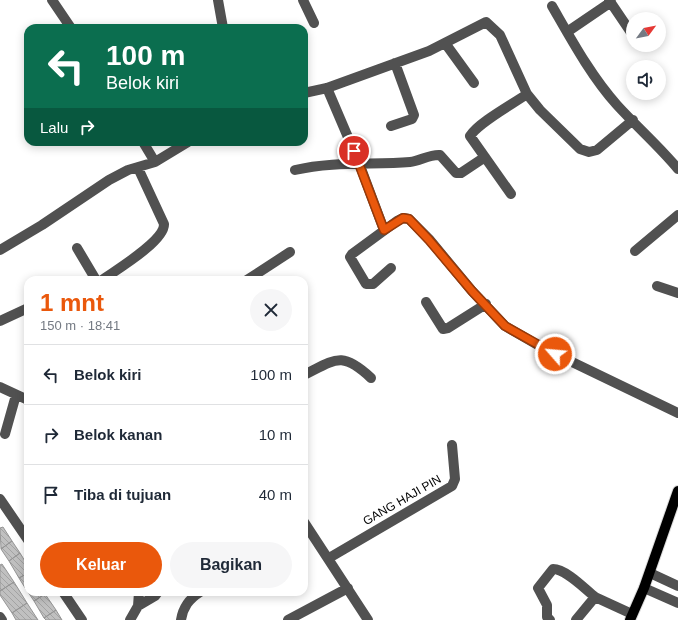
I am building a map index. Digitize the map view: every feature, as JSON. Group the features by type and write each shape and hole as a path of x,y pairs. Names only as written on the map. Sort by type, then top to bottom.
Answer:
{"main road":[{"path":"631,617 650,573 678,491"}],"street":[{"path":"52,0 68,24"},
{"path":"218,0 222,24"},
{"path":"303,0 314,23"},
{"path":"567,32 610,1 626,25"},
{"path":"552,6 586,64 616,104 657,144 678,169"},
{"path":"308,92 327,88 429,51 483,22 489,23 500,35 527,94 540,110 580,149 589,152 597,150 633,120"},
{"path":"445,43 474,83"},
{"path":"391,126 412,119 414,115 395,63"},
{"path":"327,88 359,163 384,230"},
{"path":"511,194 470,136 473,132 527,94"},
{"path":"145,146 155,162"},
{"path":"0,250 42,225 109,180 128,170 155,162 181,146"},
{"path":"295,170 359,163 412,162 440,155 456,173 462,173 485,157"},
{"path":"107,276 147,247 163,232 164,227 138,168"},
{"path":"635,251 678,215"},
{"path":"391,268 372,284 366,284 350,257 384,230 403,218 409,219 505,326 543,348 678,413"},
{"path":"77,248 94,276"},
{"path":"253,276 290,252"},
{"path":"657,286 678,293"},
{"path":"426,302 442,329 448,328 486,304"},
{"path":"0,321 24,310"},
{"path":"308,373 333,360 341,360 360,367 371,378"},
{"path":"0,387 24,398"},
{"path":"5,434 16,395"},
{"name":"GANG HAJI PIN","path":"329,558 452,486 455,479 452,445"},
{"path":"0,499 24,534"},
{"path":"308,529 329,558 368,620"},
{"path":"550,620 547,617 547,605 538,588 552,569 558,569 575,580 595,597 631,617"},
{"path":"650,573 678,586"},
{"path":"288,620 348,588"},
{"path":"644,588 678,603"},
{"path":"66,596 82,620"},
{"path":"130,620 138,606 139,596"},
{"path":"138,606 155,596"},
{"path":"181,620 184,607 194,596"},
{"path":"576,620 595,597"}],"building":[{"path":"3,527 12,541 1,549 0,528"},
{"path":"12,541 20,553 9,561 1,549"},
{"path":"20,553 24,560 24,575 19,578 9,561"},
{"path":"2,564 14,582 0,591 0,565"},
{"path":"24,575 24,586 19,578"},
{"path":"14,582 27,603 12,613 0,595 0,591"},
{"path":"31,596 42,596 34,601"},
{"path":"42,596 46,596 56,610 44,618 34,601"},
{"path":"27,603 38,620 16,620 12,613"},
{"path":"56,610 62,620 46,620 44,618"}],"route":[{"path":"354,151 384,230 403,218 409,219 505,326 555,354"}]}
